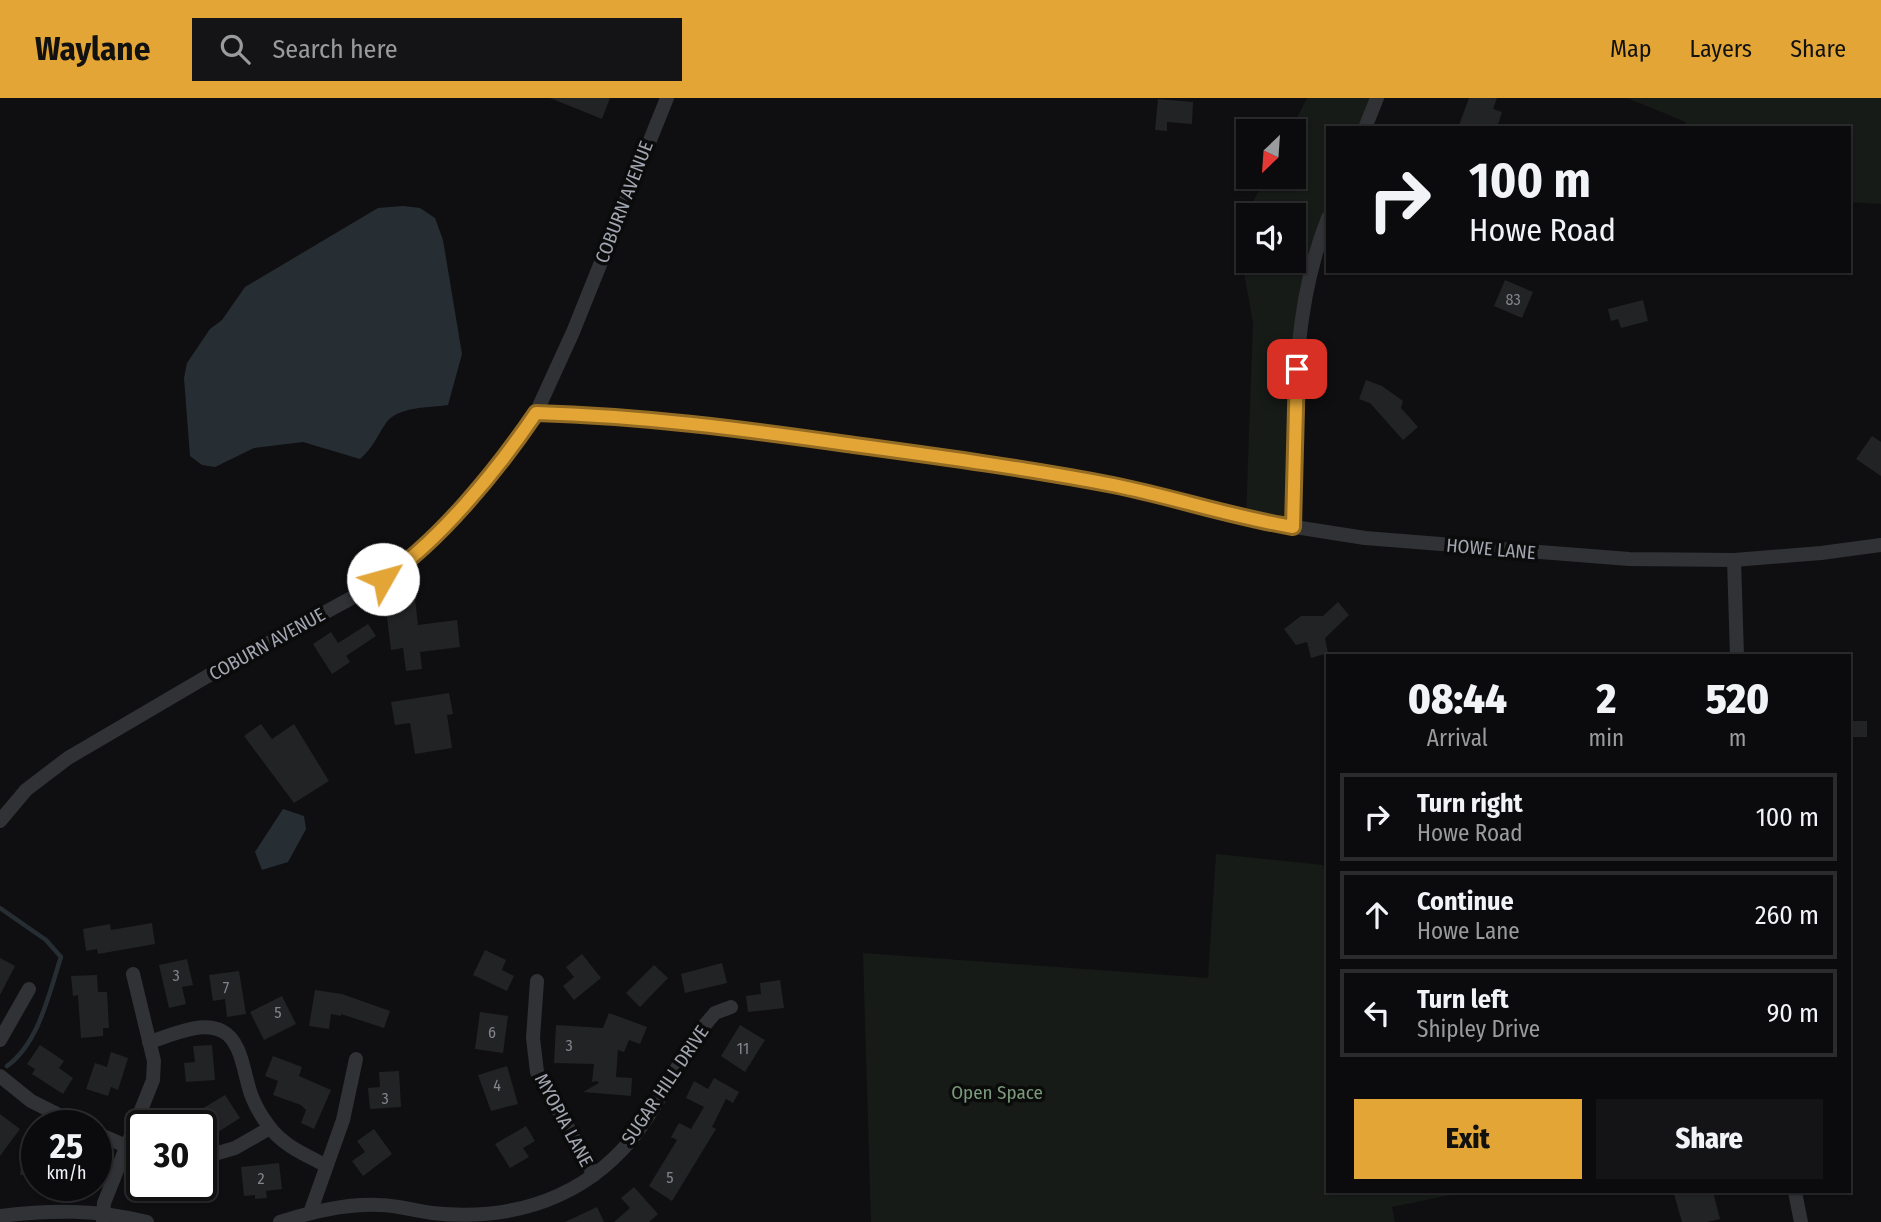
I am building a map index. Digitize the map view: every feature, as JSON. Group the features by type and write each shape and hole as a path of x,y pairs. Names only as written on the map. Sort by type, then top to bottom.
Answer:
{"street":[{"name":"COBURN AVENUE","path":"0,821 38,779 98,739 368,589 397,569 445,525 517,442 536,413 573,332 667,98"},
{"path":"1366,126 1377,98"},
{"path":"1293,527 1300,322 1309,271 1326,224"},
{"name":"HOWE LANE","path":"536,413 627,417 718,426 927,454 1106,484 1212,511 1365,538 1577,556 1734,560 1881,545"},
{"path":"1734,560 1737,654"},
{"path":"133,974 154,1061 153,1080 141,1110"},
{"name":"MYOPIA LANE","path":"537,981 533,1038 537,1072 594,1175"},
{"path":"0,1040 29,989"},
{"name":"SUGAR HILL DRIVE","path":"280,1222 380,1205 433,1213 520,1217 594,1175 624,1148 704,1026 715,1013 731,1007"},
{"path":"149,1042 195,1028 220,1030 230,1036 237,1048 252,1098 270,1128 282,1141 325,1165"},
{"path":"303,1217 343,1120 356,1059"},
{"path":"0,1076 31,1101 49,1110"},
{"path":"217,1153 235,1147 270,1128"},
{"path":"102,1217 126,1146 112,1140"},
{"path":"1795,1193 1801,1222"},
{"path":"0,1216 38,1211 147,1222"}],"green space":[{"path":"1307,98 1377,98 1366,126 1326,126 1326,224 1309,271 1293,527 1246,518 1253,323 1244,273 1306,273 1306,203 1253,203 1260,189 1306,189 1306,119 1296,119"},
{"path":"1627,98 1881,98 1881,204 1851,202 1851,126 1685,126 1686,122"},
{"name":"Open Space","path":"1216,854 1323,865 1326,879 1326,1193 1460,1193 1392,1207 1395,1222 871,1222 863,953 1208,978"}],"shaded area":[{"path":"378,208 420,208 435,218 443,240 462,354 448,405 414,409 391,417 360,459 303,442 254,448 215,467 202,465 190,456 184,378 187,363 210,329 222,320 245,287"},
{"path":"283,809 304,816 306,829 288,862 262,870 255,852"}],"building":[{"path":"550,98 610,98 602,119"},
{"path":"1469,98 1497,98 1493,109 1502,112 1498,126 1459,126"},
{"path":"1158,99 1193,102 1192,124 1167,122 1167,131 1155,130"},
{"path":"1505,280 1533,292 1522,318 1494,306"},
{"path":"1643,300 1648,321 1621,328 1618,319 1611,321 1608,309"},
{"path":"1366,380 1382,386 1403,401 1401,408 1418,427 1403,440 1370,403 1359,399"},
{"path":"1872,436 1881,442 1881,476 1856,459"},
{"path":"415,598 418,625 457,620 460,647 420,652 422,669 406,671 403,648 391,650 385,601"},
{"path":"1338,602 1349,615 1325,638 1328,653 1311,658 1307,642 1296,645 1284,629 1301,616 1323,616"},
{"path":"368,624 376,636 346,656 350,662 332,674 313,644 331,632 338,643"},
{"path":"449,693 453,714 447,715 452,748 415,754 410,723 395,725 391,702"},
{"path":"1851,721 1867,721 1867,737 1851,737"},
{"path":"261,724 272,739 294,724 329,781 294,803 244,736"},
{"path":"152,923 155,944 98,954 97,949 86,951 83,929 110,924 111,930"},
{"path":"485,950 506,960 502,970 514,976 507,991 473,975"},
{"path":"582,954 601,978 574,1000 563,986 574,977 566,967"},
{"path":"0,958 15,966 0,995"},
{"path":"187,959 193,985 182,987 186,1004 169,1008 159,965"},
{"path":"722,963 727,983 685,993 681,974"},
{"path":"654,965 668,978 640,1007 626,993"},
{"path":"239,971 246,1014 227,1017 225,999 213,1001 209,975"},
{"path":"97,975 98,992 107,992 109,1028 103,1028 103,1036 81,1038 78,995 73,996 71,976"},
{"path":"780,980 784,1008 748,1012 746,996 761,994 760,983"},
{"path":"315,990 342,994 390,1011 384,1028 341,1014 331,1014 329,1029 309,1026"},
{"path":"282,996 296,1024 264,1040 250,1012"},
{"path":"480,1012 508,1016 503,1053 475,1049"},
{"path":"609,1013 647,1027 640,1044 629,1040 624,1052 618,1050 616,1077 632,1078 631,1096 583,1092 599,1083 592,1082 594,1064 554,1063 556,1025 603,1028"},
{"path":"740,1025 765,1040 745,1072 721,1056"},
{"path":"40,1045 64,1061 59,1068 73,1078 63,1094 32,1074 35,1069 27,1064"},
{"path":"212,1045 215,1080 186,1082 184,1063 195,1062 193,1046"},
{"path":"111,1052 128,1058 118,1090 111,1087 108,1096 86,1089 95,1063 107,1067"},
{"path":"273,1056 302,1067 299,1076 331,1090 314,1129 301,1123 306,1110 301,1105 273,1095 278,1081 265,1076"},
{"path":"507,1066 518,1104 491,1111 478,1075"},
{"path":"399,1071 401,1107 370,1109 368,1088 380,1087 379,1072"},
{"path":"714,1078 739,1092 733,1103 726,1099 712,1127 716,1129 672,1201 649,1186 677,1140 671,1137 679,1123 691,1129 704,1107 686,1098 694,1081 708,1089"},
{"path":"225,1095 240,1118 217,1133 217,1110 200,1110"},
{"path":"0,1114 20,1129 0,1156"},
{"path":"526,1126 535,1141 523,1148 529,1157 510,1168 495,1144"},
{"path":"374,1129 392,1154 363,1176 352,1161 365,1152 357,1141"},
{"path":"279,1163 282,1189 266,1191 267,1198 244,1196 241,1167"},
{"path":"634,1187 658,1214 649,1222 614,1222 630,1208 621,1198"},
{"path":"1713,1193 1720,1219 1682,1222 1674,1194"},
{"path":"597,1207 604,1222 565,1222"}],"waterway":[{"path":"0,908 46,940 61,957 35,1031 18,1056 7,1066"}],"route":[{"path":"383,579 436,534 517,442 536,413 627,417 718,426 927,454 1116,486 1212,511 1293,527 1297,369"}]}
